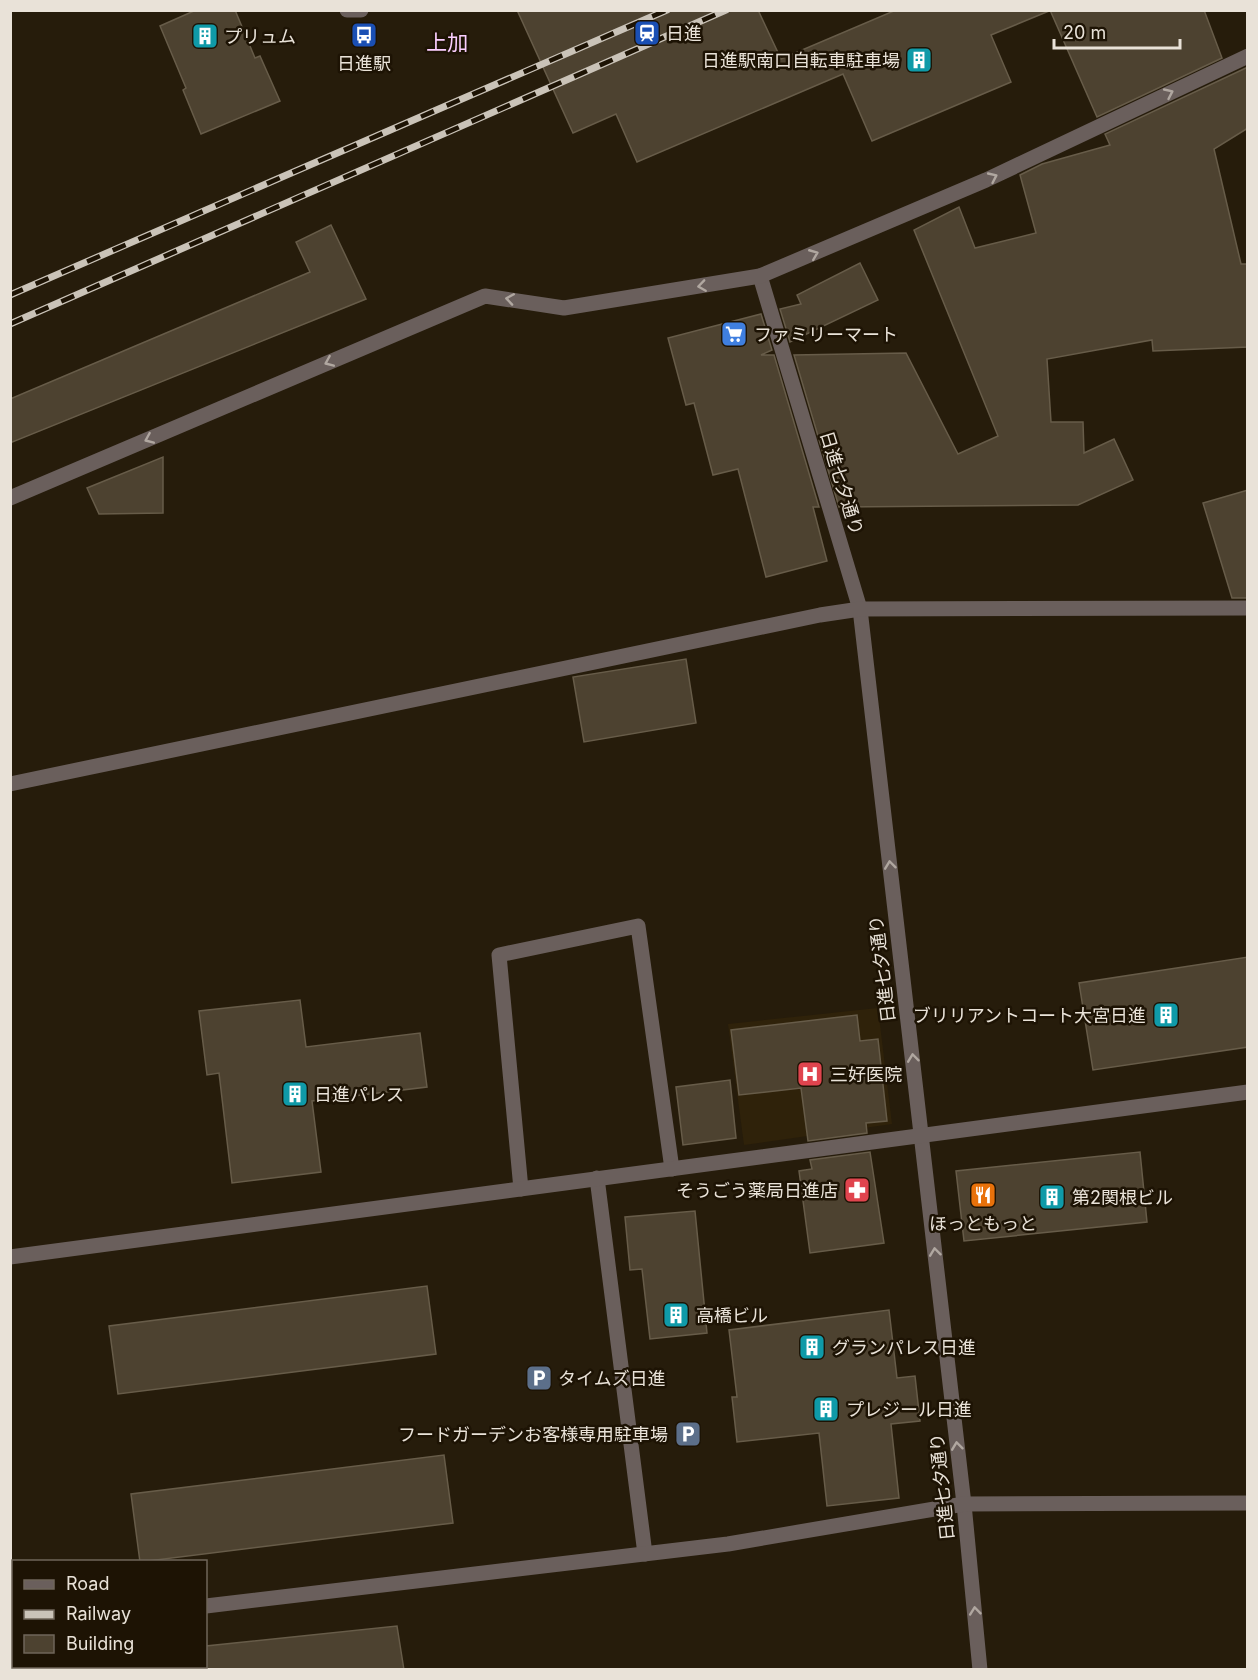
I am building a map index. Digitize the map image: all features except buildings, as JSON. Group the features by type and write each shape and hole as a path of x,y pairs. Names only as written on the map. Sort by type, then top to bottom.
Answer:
{"street":[{"path":"346,10 361,10"},
{"path":"10,498 485,296 564,308 760,276 986,180 1248,56"},
{"name":"日進七夕通り","path":"760,276 860,609 964,1504 980,1670"},
{"path":"10,784 820,615 860,609 1248,608"},
{"path":"521,1189 499,955 638,926 672,1168"},
{"path":"10,1257 1248,1092"},
{"path":"597,1178 645,1554"},
{"path":"207,1606 728,1544 964,1504 1248,1503"}],"shaded area":[{"name":"三好医院","path":"878,1008 892,1124 744,1145 728,1024"}],"railway":[{"path":"10,295 667,10"},
{"path":"10,324 726,10"}],"place":[{"name":"日進","path":"647,33"},
{"name":"日進駅","path":"364,35"},
{"name":"プリュム","path":"205,36"},
{"name":"日進駅南口自転車駐車場","path":"919,60"},
{"name":"ファミリーマート","path":"734,334"},
{"name":"ブリリアントコート大宮日進","path":"1166,1015"},
{"name":"三好医院","path":"810,1074"},
{"name":"日進パレス","path":"295,1094"},
{"name":"そうごう薬局日進店","path":"857,1190"},
{"name":"ほっともっと","path":"983,1195"},
{"name":"第2関根ビル","path":"1052,1197"},
{"name":"高橋ビル","path":"676,1315"},
{"name":"グランパレス日進","path":"812,1347"},
{"name":"タイムズ日進","path":"539,1378"},
{"name":"プレジール日進","path":"826,1409"},
{"name":"フードガーデンお客様専用駐車場","path":"688,1434"}],"district":[{"name":"上加","path":"447,42"}]}
